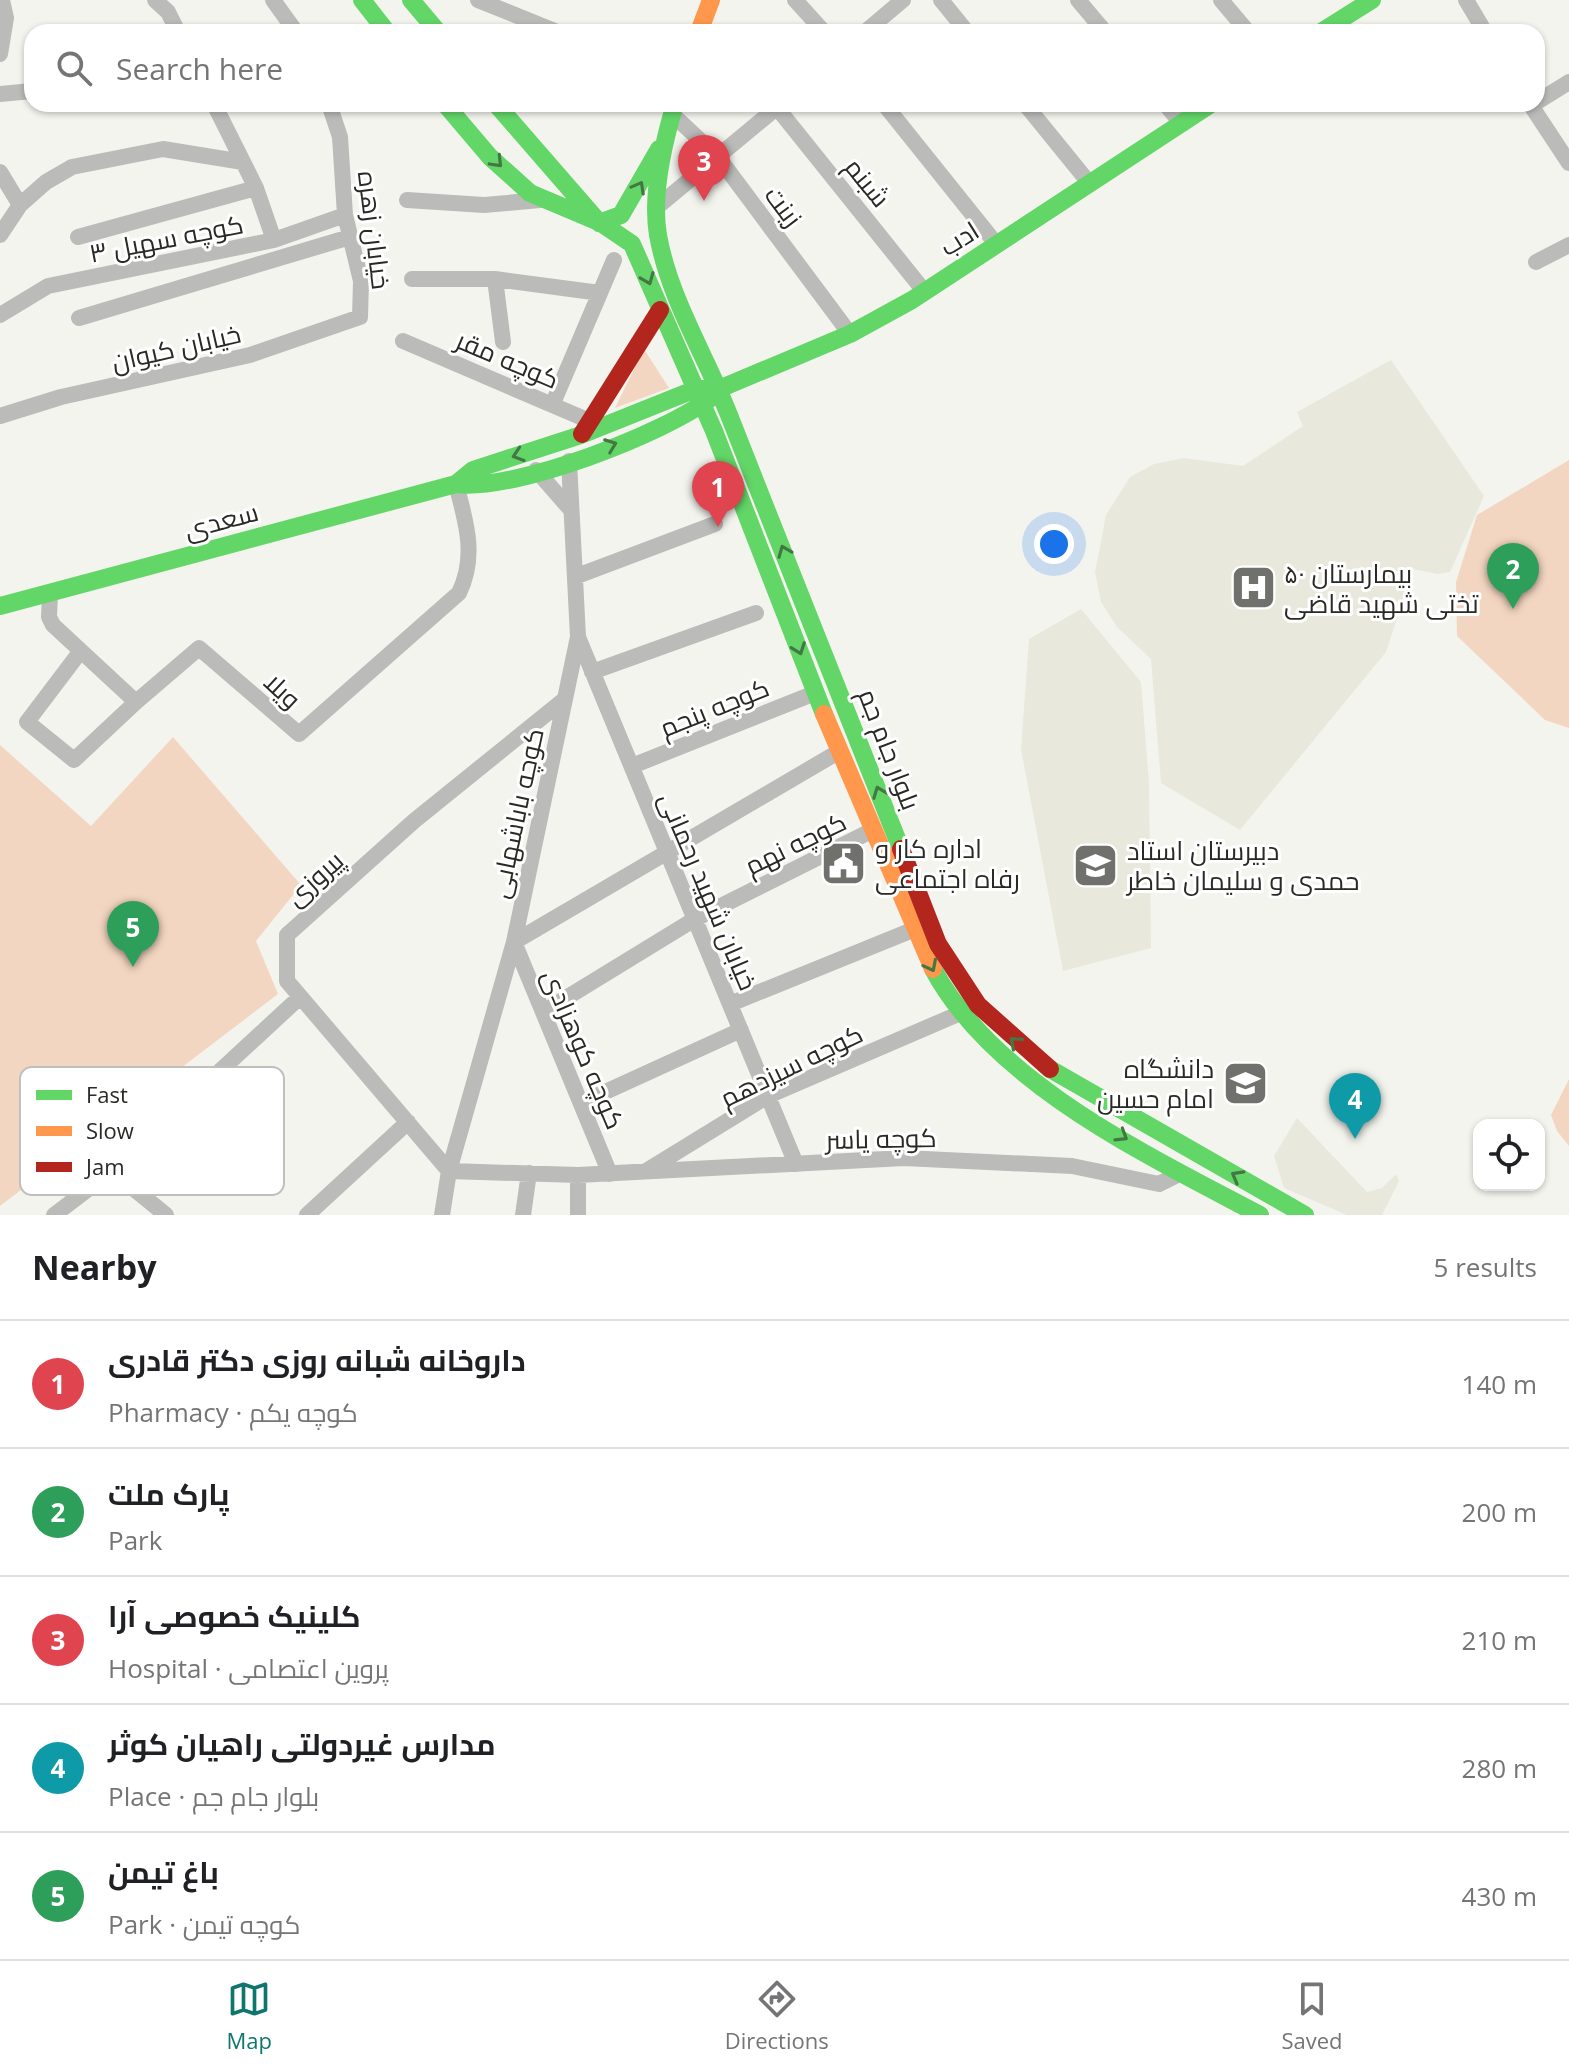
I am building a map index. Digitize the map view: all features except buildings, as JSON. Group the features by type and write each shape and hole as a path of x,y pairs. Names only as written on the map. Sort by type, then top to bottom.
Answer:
{"main road":[{"path":"362,0 381,24"},
{"path":"411,0 431,24"},
{"path":"702,24 711,0"},
{"path":"1332,24 1363,2"},
{"path":"452,112 512,177 540,200 599,223 621,215 665,137 672,112"},
{"path":"503,112 599,223"},
{"name":"ادب","path":"719,389 850,334 997,245 1199,112"},
{"name":"بلوار جام جم","path":"665,137 657,207 658,234 670,279 719,389 938,944 978,1005 1040,1063 1305,1215"},
{"name":"بلوار جام جم","path":"599,223 620,231 632,244 704,407 815,693 944,990 997,1053 1029,1081 1181,1173 1260,1215"},
{"path":"587,428 660,310"},
{"path":"696,389 719,389"},
{"name":"سعدی","path":"456,484 473,470 696,389"},
{"path":"704,407 719,389"},
{"name":"سعدی","path":"0,606 456,484 478,486 569,461 704,407"},
{"path":"840,751 860,741"}],"street":[{"path":"0,54 6,18 2,0"},
{"path":"155,0 168,12 174,24"},
{"path":"273,0 290,24"},
{"path":"478,0 537,24"},
{"path":"795,0 817,24"},
{"path":"874,24 903,0"},
{"path":"941,0 960,24"},
{"path":"1078,0 1098,24"},
{"path":"1221,0 1241,24"},
{"path":"1466,0 1480,24"},
{"path":"1545,97 1569,82"},
{"path":"0,94 24,92"},
{"path":"218,112 256,188 274,240"},
{"name":"خیابان زهره","path":"332,112 340,137 345,215 361,281 360,317"},
{"name":"زینت","path":"676,112 718,157 850,334"},
{"path":"657,207 769,112"},
{"name":"شبنم","path":"783,112 924,291"},
{"path":"890,112 997,245"},
{"path":"1032,112 1090,184"},
{"path":"1172,112 1182,124"},
{"path":"1538,112 1569,163"},
{"path":"2,231 20,205 46,182 72,167 163,149 243,162"},
{"path":"0,172 20,205"},
{"path":"78,237 256,188"},
{"path":"407,200 484,205 540,200"},
{"name":"کوچه سهیل ۳","path":"0,315 48,286 274,240 345,215"},
{"name":"کوچه سهیل ۳","path":"79,318 350,237"},
{"path":"1536,262 1569,245"},
{"path":"553,403 614,260"},
{"path":"412,279 495,279 600,293"},
{"path":"495,279 503,342"},
{"name":"خیابان کیوان","path":"0,416 61,397 250,355 360,317"},
{"name":"کوچه مقر","path":"403,341 553,403 587,428"},
{"name":"کوچه باباشهابی","path":"442,1215 449,1171 514,942 578,637 569,461"},
{"path":"536,470 571,510"},
{"name":"ویلا","path":"136,702 194,648 199,648 293,732 305,732 459,593 469,573 470,549 456,484"},
{"path":"577,576 715,524"},
{"path":"50,593 50,621 136,702 74,760 27,722 80,652"},
{"path":"592,672 756,613"},
{"name":"خیابان شهید رحمانی","path":"578,637 796,1164"},
{"name":"کوچه پنجم","path":"632,766 815,693"},
{"name":"پیروزی","path":"449,1171 287,981 287,935 414,821 565,699"},
{"path":"514,942 840,751"},
{"name":"کوچه نهم","path":"543,1012 695,919 873,830"},
{"path":"730,1004 915,929"},
{"name":"کوچه کوهزادی","path":"514,942 610,1174"},
{"path":"224,1067 300,997"},
{"name":"کوچه سیزدهم","path":"645,1172 768,1096 963,1012"},
{"path":"581,1103 741,1030"},
{"path":"311,1213 408,1122"},
{"name":"کوچه یاسر","path":"449,1171 578,1175 904,1158 1072,1166 1159,1184 1181,1173"},
{"path":"523,1215 529,1173"},
{"path":"578,1175 578,1215"},
{"path":"54,1215 80,1195"},
{"path":"141,1195 166,1215"}],"shaded area":[{"path":"644,349 669,388 615,408"},
{"name":"بیمارستان ۵۰ تختی شهید قاضی","path":"1391,360 1484,496 1450,572 1437,574 1413,569 1386,652 1240,830 1161,783 1151,659 1117,627 1101,602 1095,572 1106,515 1130,477 1154,464 1184,458 1243,466 1303,426 1297,412"},
{"path":"1569,460 1569,728 1545,720 1457,636 1456,582 1477,515"},
{"name":"دبیرستان استاد حمدی و سلیمان خاطر","path":"1081,609 1141,682 1149,783 1151,948 1063,971 1021,749 1029,639"},
{"path":"173,737 301,885 256,941 278,994 182,1067 20,1067 20,1191 0,1206 0,745 91,826"},
{"path":"1569,1079 1569,1146 1557,1131 1551,1115"},
{"path":"1297,1118 1367,1192 1382,1188 1396,1174 1399,1181 1382,1215 1347,1215 1284,1188 1274,1156"}],"traffic: fast":[{"path":"362,0 381,24"},
{"path":"411,0 431,24"},
{"path":"1334,24 1372,0"},
{"path":"452,112 490,157 530,193 601,223 632,244 714,431 824,714"},
{"path":"503,112 596,219"},
{"path":"673,112 663,152 656,203 658,235 670,281 729,415 901,849"},
{"path":"456,484 473,470 581,435 696,389 719,389 850,334 912,300 1199,112"},
{"path":"599,223 621,215 659,149"},
{"path":"0,606 456,484 514,479 550,469 661,427 712,397"},
{"path":"933,969 960,1010 994,1047 1034,1081 1124,1141 1260,1215"},
{"path":"1050,1069 1305,1215"}],"traffic: slow":[{"path":"702,24 711,0"},
{"path":"824,714 933,969"}],"traffic: jam":[{"path":"582,434 660,310"},
{"path":"901,849 938,944 978,1005 1050,1069"}],"place":[{"name":"کلینیک خصوصی آرا","path":"704,201"},
{"name":"داروخانه شبانه روزی دکتر قادری","path":"718,527"},
{"name":"بیمارستان ۵۰ تختی شهید قاضی","path":"1253,588"},
{"name":"پارک ملت","path":"1513,609"},
{"name":"اداره کار و رفاه اجتماعی","path":"844,863"},
{"name":"دبیرستان استاد حمدی و سلیمان خاطر","path":"1096,865"},
{"name":"باغ تیمن","path":"133,967"},
{"name":"دانشگاه امام حسین","path":"1245,1083"},
{"name":"مدارس غیردولتی راهیان کوثر","path":"1355,1139"}]}
